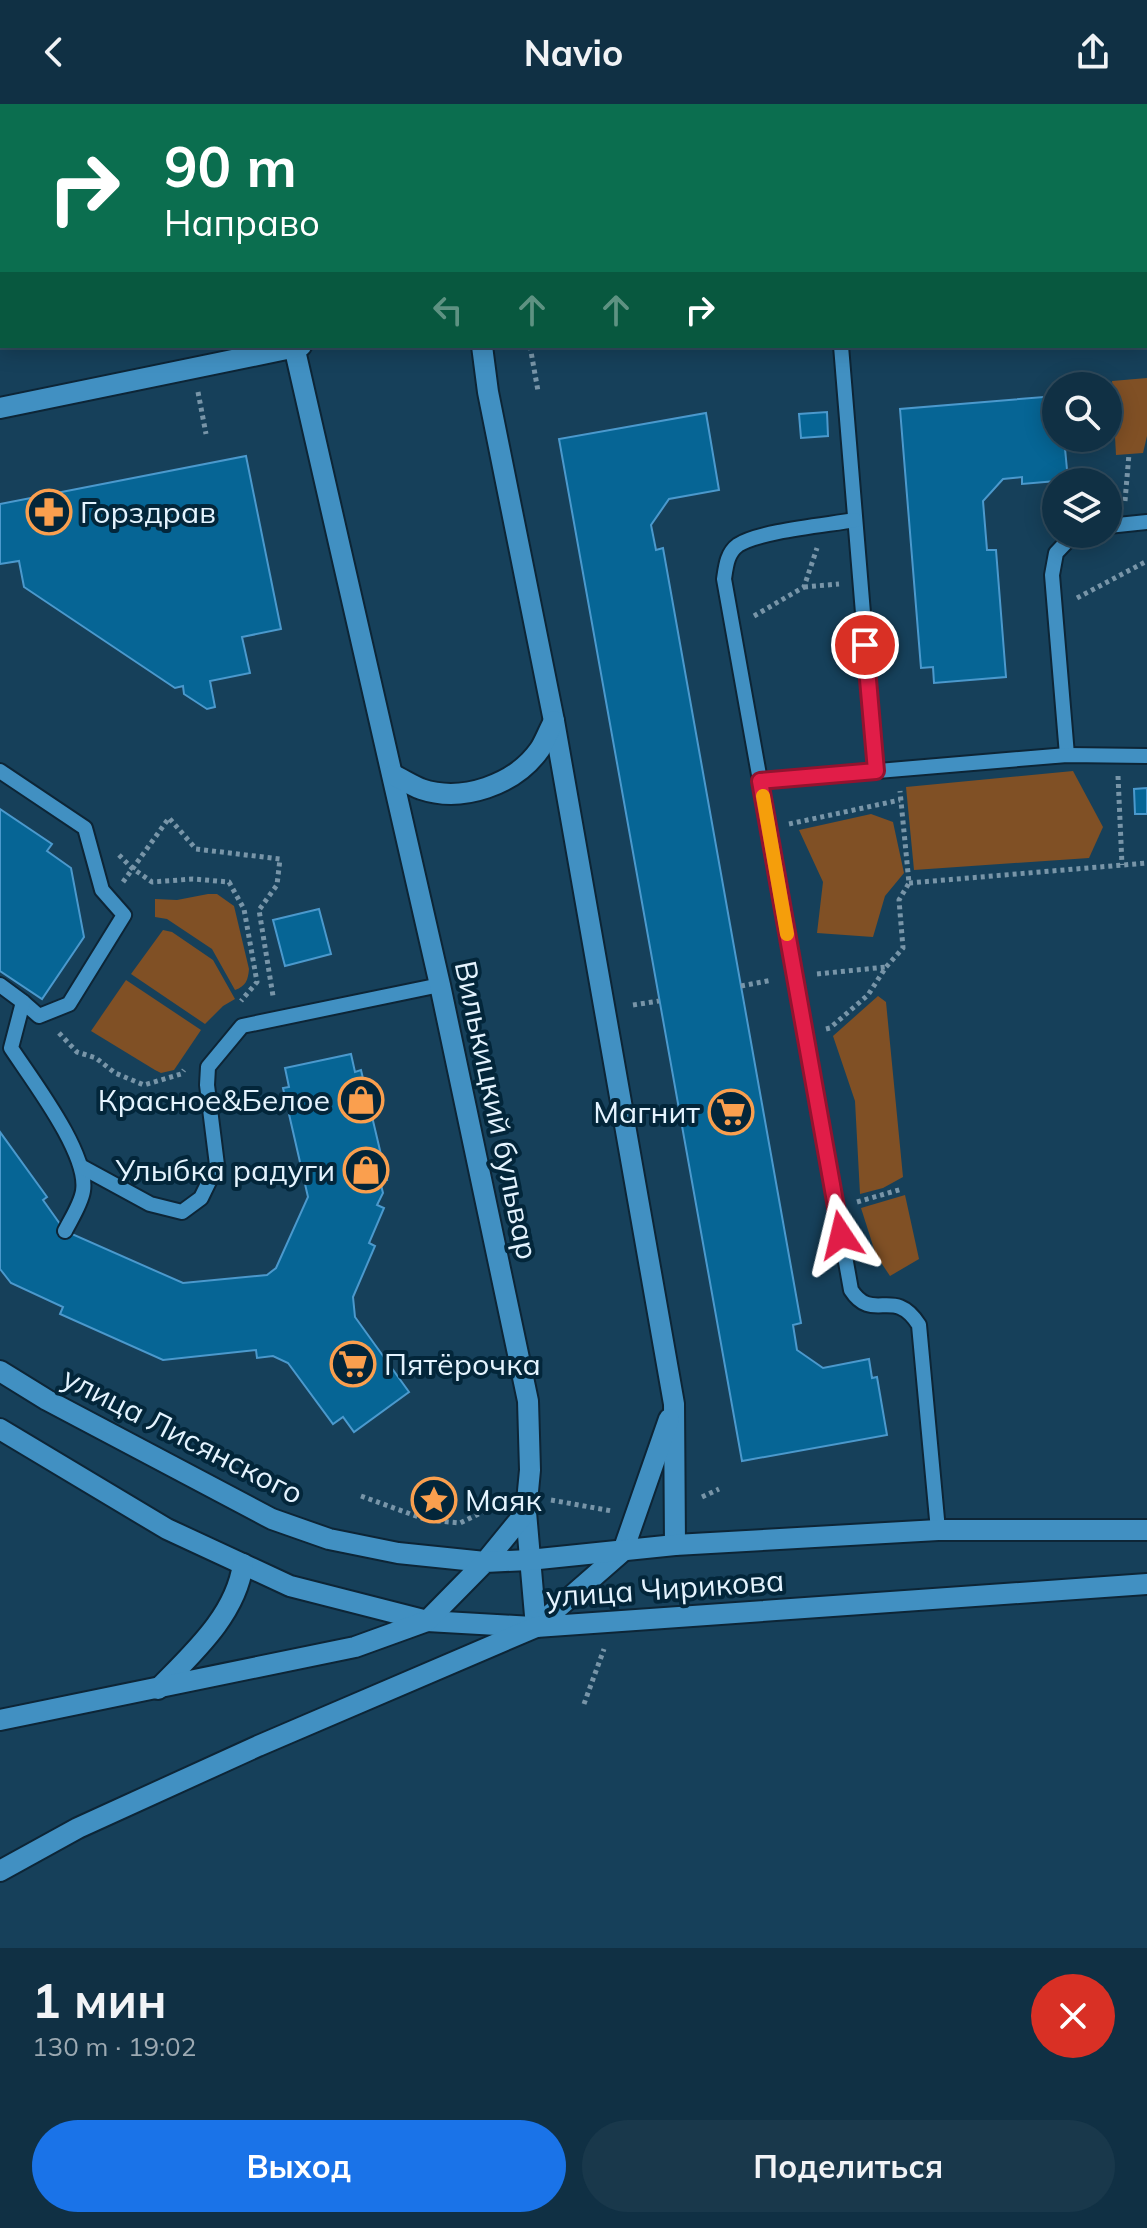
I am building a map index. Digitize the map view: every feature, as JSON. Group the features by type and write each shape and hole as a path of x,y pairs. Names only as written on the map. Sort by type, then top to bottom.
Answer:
{"street":[{"path":"0,408 285,348"},
{"name":"Вилькицкий бульвар","path":"294,348 440,985 528,1401 530,1470 526,1512 536,1627"},
{"path":"482,348 491,408 554,721 674,1404 675,1545"},
{"path":"393,775 422,789 454,794 487,789 516,773 539,750 554,721"},
{"name":"улица Лисянского","path":"0,1371 47,1400 272,1519 356,1545 398,1553 485,1562"},
{"path":"0,1429 167,1529 290,1586 427,1621 536,1627 623,1551 674,1404"},
{"path":"0,1720 355,1647 427,1621 485,1562 526,1512"},
{"name":"улица Чирикова","path":"485,1562 675,1545 938,1530 1147,1530"},
{"path":"158,1689 197,1649 227,1610 240,1587 243,1564"},
{"name":"улица Чирикова","path":"0,1871 78,1828 230,1758 536,1627 1147,1584"}],"lane":[{"path":"841,348 876,771"},
{"path":"855,520 752,539 736,547 726,561 724,579 851,1290 859,1301 873,1306 894,1304 910,1310 919,1325 938,1530"},
{"path":"1124,524 1147,522"},
{"path":"1061,548 1056,553 1052,575 1067,755"},
{"path":"760,781 1067,755 1147,756"},
{"path":"0,771 85,828 102,890 124,915 69,1004 39,1016 0,985"},
{"path":"82,1167 150,1204 182,1212 201,1198 217,1165 207,1085 208,1067 242,1026 440,985"},
{"path":"23,1002 11,1048 73,1145 82,1167 83,1192 65,1231"}],"path":[{"path":"530,348 538,391"},
{"path":"198,389 206,434"},
{"path":"1124,524 1129,454"},
{"path":"804,587 824,526"},
{"path":"1054,610 1147,561"},
{"path":"733,628 804,587 860,582"},
{"path":"1118,755 1122,865"},
{"path":"805,1033 830,1028 849,1012 868,995 903,948 899,900 909,883 898,770"},
{"path":"768,829 901,800"},
{"path":"110,899 169,818 196,849 280,859 277,885 259,910 276,1019"},
{"path":"115,842 119,856 152,882 193,879 229,882 244,909 257,982 235,1008"},
{"path":"909,883 1147,863"},
{"path":"633,1005 659,1001"},
{"path":"46,1013 54,1027 77,1052 96,1058 115,1073 144,1085 181,1074 190,1062"},
{"path":"836,1208 902,1189"}],"shaded area":[{"path":"1147,378 1147,436 1143,453 1116,455 1116,452 1122,452 1122,380"},
{"path":"1073,771 1103,827 1089,858 914,870 906,787"},
{"path":"871,814 893,822 904,873 885,896 873,937 817,933 823,882 799,830"},
{"path":"217,894 234,906 249,969 246,982 235,990 212,949 167,919 155,917 155,899 177,900"},
{"path":"163,930 172,932 213,960 235,999 205,1024 131,974"},
{"path":"126,980 201,1030 174,1070 161,1073 91,1031"},
{"path":"878,996 886,1002 903,1177 883,1188 860,1194 855,1101 833,1036"},
{"path":"905,1195 919,1259 890,1276 876,1255 861,1208"}],"building":[{"path":"1042,397 1042,452 1065,452 1067,468 1042,468 1042,482 1022,484 1022,477 1003,479 983,501 987,550 996,550 1006,677 934,683 933,667 921,668 900,409"},
{"path":"827,412 828,436 801,438 799,414"},
{"path":"706,413 719,490 669,499 651,525 656,550 663,548 801,1323 793,1325 797,1350 823,1368 869,1359 872,1378 877,1377 887,1435 742,1461 559,439"},
{"path":"246,456 281,629 242,637 250,673 210,681 215,707 207,709 184,694 183,686 175,688 24,587 19,561 0,564 0,504"},
{"path":"1147,788 1147,814 1135,814 1134,789"},
{"path":"0,809 52,844 47,851 71,868 84,937 42,999 0,971"},
{"path":"319,909 331,954 285,966 273,920"},
{"path":"351,1054 355,1072 361,1070 387,1180 380,1181 383,1193 377,1205 384,1208 369,1243 375,1246 353,1297 355,1317 409,1392 354,1432 343,1417 333,1424 288,1363 273,1356 257,1358 256,1350 163,1360 60,1314 63,1307 11,1283 0,1269 0,1132 47,1197 43,1200 65,1231 183,1283 267,1275 276,1268 308,1197 283,1088 289,1087 285,1068"}],"slow traffic":[{"path":"763,796 787,934"}],"place":[{"name":"Горздрав","path":"49,512"},
{"name":"Красное&Белое","path":"361,1100"},
{"name":"Магнит","path":"731,1112"},
{"name":"Улыбка радуги","path":"366,1170"},
{"name":"Пятёрочка","path":"353,1364"},
{"name":"Маяк","path":"434,1500"}],"route":[{"path":"841,1235 760,781 876,771 865,645"}]}
